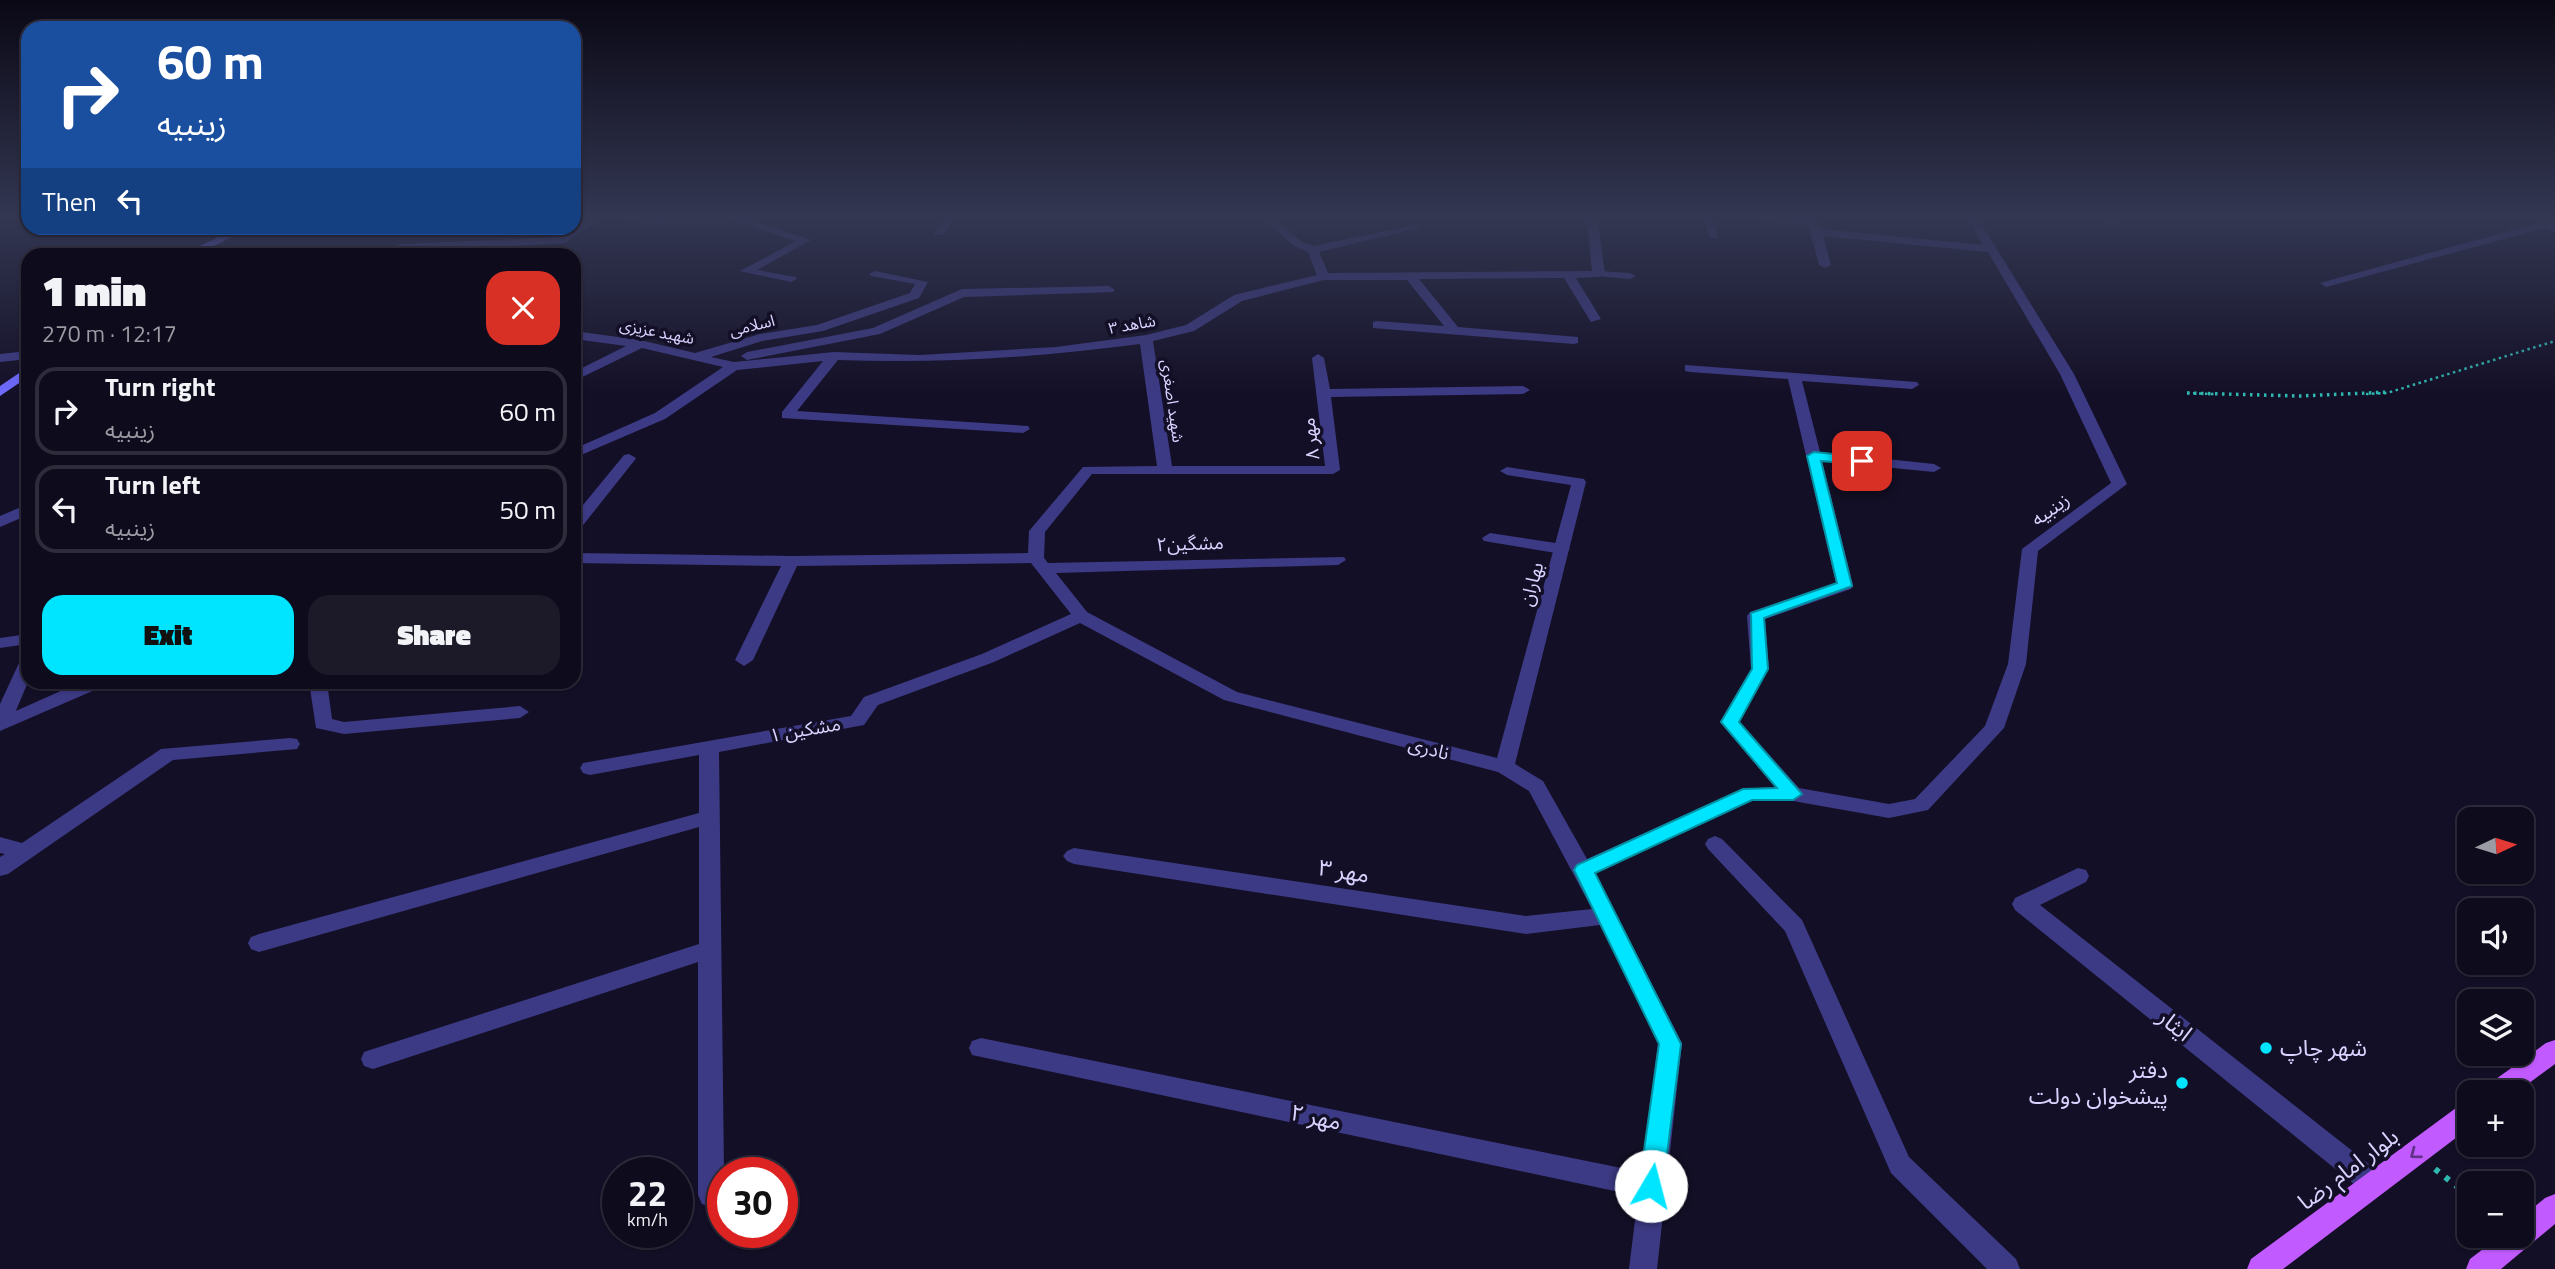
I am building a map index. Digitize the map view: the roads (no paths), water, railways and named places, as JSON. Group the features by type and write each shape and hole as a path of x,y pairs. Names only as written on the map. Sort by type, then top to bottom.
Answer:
{"main road":[{"path":"2514,1080 2555,1050"},
{"name":"بلوار امام رضا","path":"2261,1269 2457,1122"},
{"path":"2534,1224 2555,1207"},
{"path":"2480,1269 2505,1248"}],"street":[{"path":"775,276 791,279"},
{"name":"اسلامی","path":"696,357 760,338 819,328 852,318 915,295 922,282 888,276"},
{"name":"شاهد ۳","path":"727,364 834,356 920,359 1015,353 1146,338 1190,328 1238,298 1324,277 1441,276"},
{"path":"1568,276 1595,319"},
{"name":"زینبیه","path":"1583,870 1749,794 1793,794 1889,811 1921,805 1994,728 2017,664 2030,550 2119,484 2067,374 2007,276"},
{"path":"2326,283 2351,276"},
{"path":"1411,277 1454,330"},
{"path":"581,451 660,416 727,364 766,351 876,331 962,293 1108,290"},
{"path":"1377,325 1574,340"},
{"name":"شهید عزیزی","path":"581,336 640,344 727,364"},
{"name":"شهید اصغری","path":"1146,338 1165,469"},
{"path":"581,374 640,344"},
{"path":"0,358 21,356"},
{"path":"834,356 787,415 1023,429"},
{"path":"1318,358 1324,393"},
{"path":"1690,369 1912,385"},
{"path":"0,391 21,376"},
{"path":"1793,794 1730,722 1760,669 1756,616 1845,586 1794,376"},
{"name":"مهر ۸","path":"1165,469 1333,470 1324,393 1523,390"},
{"path":"1814,456 1934,468"},
{"path":"581,517 629,457"},
{"path":"1040,563 1037,531 1088,470 1165,469"},
{"name":"بهاران","path":"1505,767 1579,482 1507,471"},
{"path":"0,522 21,512"},
{"path":"1490,538 1562,549"},
{"name":"مشگین۲","path":"581,558 1040,563 1338,560"},
{"path":"744,660 791,561"},
{"name":"نادری","path":"1040,563 1081,616 1231,696 1505,767 1536,786 1583,870 1670,1044 1643,1269"},
{"name":"مشکین ۱","path":"590,768 857,720 871,701 988,658 1081,616"},
{"path":"0,643 21,640"},
{"path":"0,725 21,678"},
{"path":"0,725 82,689"},
{"path":"319,689 323,723 344,728 520,712"},
{"path":"0,868 168,754 290,744"},
{"path":"709,746 710,1157"},
{"path":"259,943 709,817"},
{"path":"1715,844 1794,926 1900,1165 2006,1269"},
{"path":"0,845 24,851"},
{"name":"مهر ۳","path":"1074,856 1526,925 1606,916"},
{"name":"ایثار","path":"2078,876 2023,904 2374,1184"},
{"path":"373,1059 710,949"},
{"name":"مهر ۲","path":"981,1048 1651,1186"}],"place":[{"name":"شهر چاپ","path":"2266,1048"},
{"name":"دفتر پیشخوان دولت","path":"2182,1083"}]}
